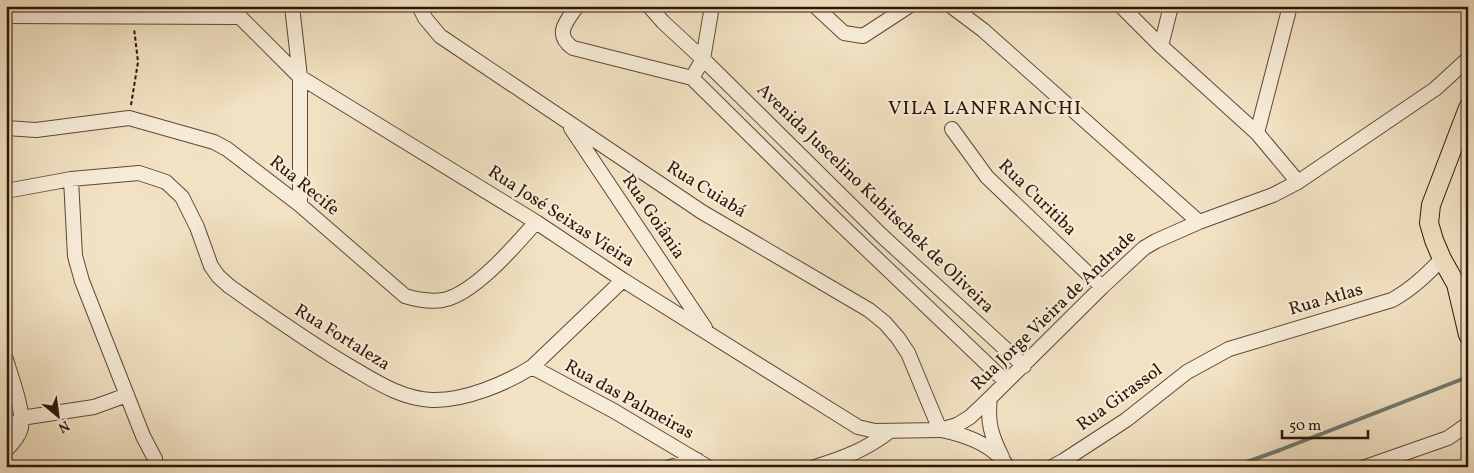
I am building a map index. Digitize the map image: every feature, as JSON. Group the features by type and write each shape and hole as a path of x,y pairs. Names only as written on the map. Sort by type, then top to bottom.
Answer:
{"main road":[{"path":"1468,108 1431,205 1430,223 1434,240 1442,259 1456,284 1468,335"}],"street":[{"name":"Rua José Seixas Vieira","path":"229,6 300,77 536,222 623,280 858,427 875,431 890,431"},
{"path":"292,6 300,77 300,205"},
{"name":"Rua Cuiabá","path":"419,6 425,18 440,36 702,212 851,299 885,323 908,353 940,430"},
{"path":"577,6 563,27 563,36 566,43 573,48 692,78 868,251 1006,382"},
{"name":"Avenida Juscelino Kubitschek de Oliveira","path":"649,6 662,22 881,235 1024,366"},
{"path":"692,78 702,59 712,6"},
{"path":"815,6 844,33 863,36 910,6"},
{"path":"951,6 983,30 1199,222"},
{"path":"1121,6 1161,46 1257,133 1298,182"},
{"path":"1161,46 1171,6"},
{"path":"1257,133 1290,6"},
{"path":"6,16 240,17"},
{"name":"Rua Jorge Vieira de Andrade","path":"890,431 940,430 964,421 1024,366 1102,287 1144,248 1199,222 1273,195 1298,182 1435,89 1468,59"},
{"name":"Rua Recife","path":"6,128 36,130 130,118 214,142 227,149 300,205 405,296 424,302 444,300 482,277 510,251 536,222"},
{"name":"Rua Goiânia","path":"567,122 709,333"},
{"name":"Rua Curitiba","path":"952,129 987,178 1102,287"},
{"name":"Rua Fortaleza","path":"6,191 70,180 139,173 166,182 182,197 197,227 211,266 229,286 317,347 383,386 416,398 434,400 460,397 516,378 532,368 623,280"},
{"path":"70,180 75,256 82,282 143,436 155,459"},
{"path":"868,251 881,235"},
{"name":"Rua Atlas","path":"1210,359 1229,349 1266,337 1392,300 1422,280 1442,259"},
{"path":"6,359 21,423 14,442 6,450"},
{"name":"Rua Girassol","path":"1052,467 1126,420 1187,372 1210,359"},
{"name":"Rua das Palmeiras","path":"532,368 614,411 702,463"},
{"path":"6,419 21,423 94,407 127,395"},
{"path":"990,398 988,414 990,426 994,440 1005,462"},
{"path":"1365,467 1448,438 1468,424"},
{"path":"940,430 969,437 1005,462"},
{"path":"815,467 854,454 875,443 890,431"},
{"path":"670,467 702,463"}],"path":[{"path":"130,118 138,62 132,16"}],"waterway":[{"path":"1233,467 1465,378"}],"district":[{"name":"VILA LANFRANCHI","path":"985,109"}]}
